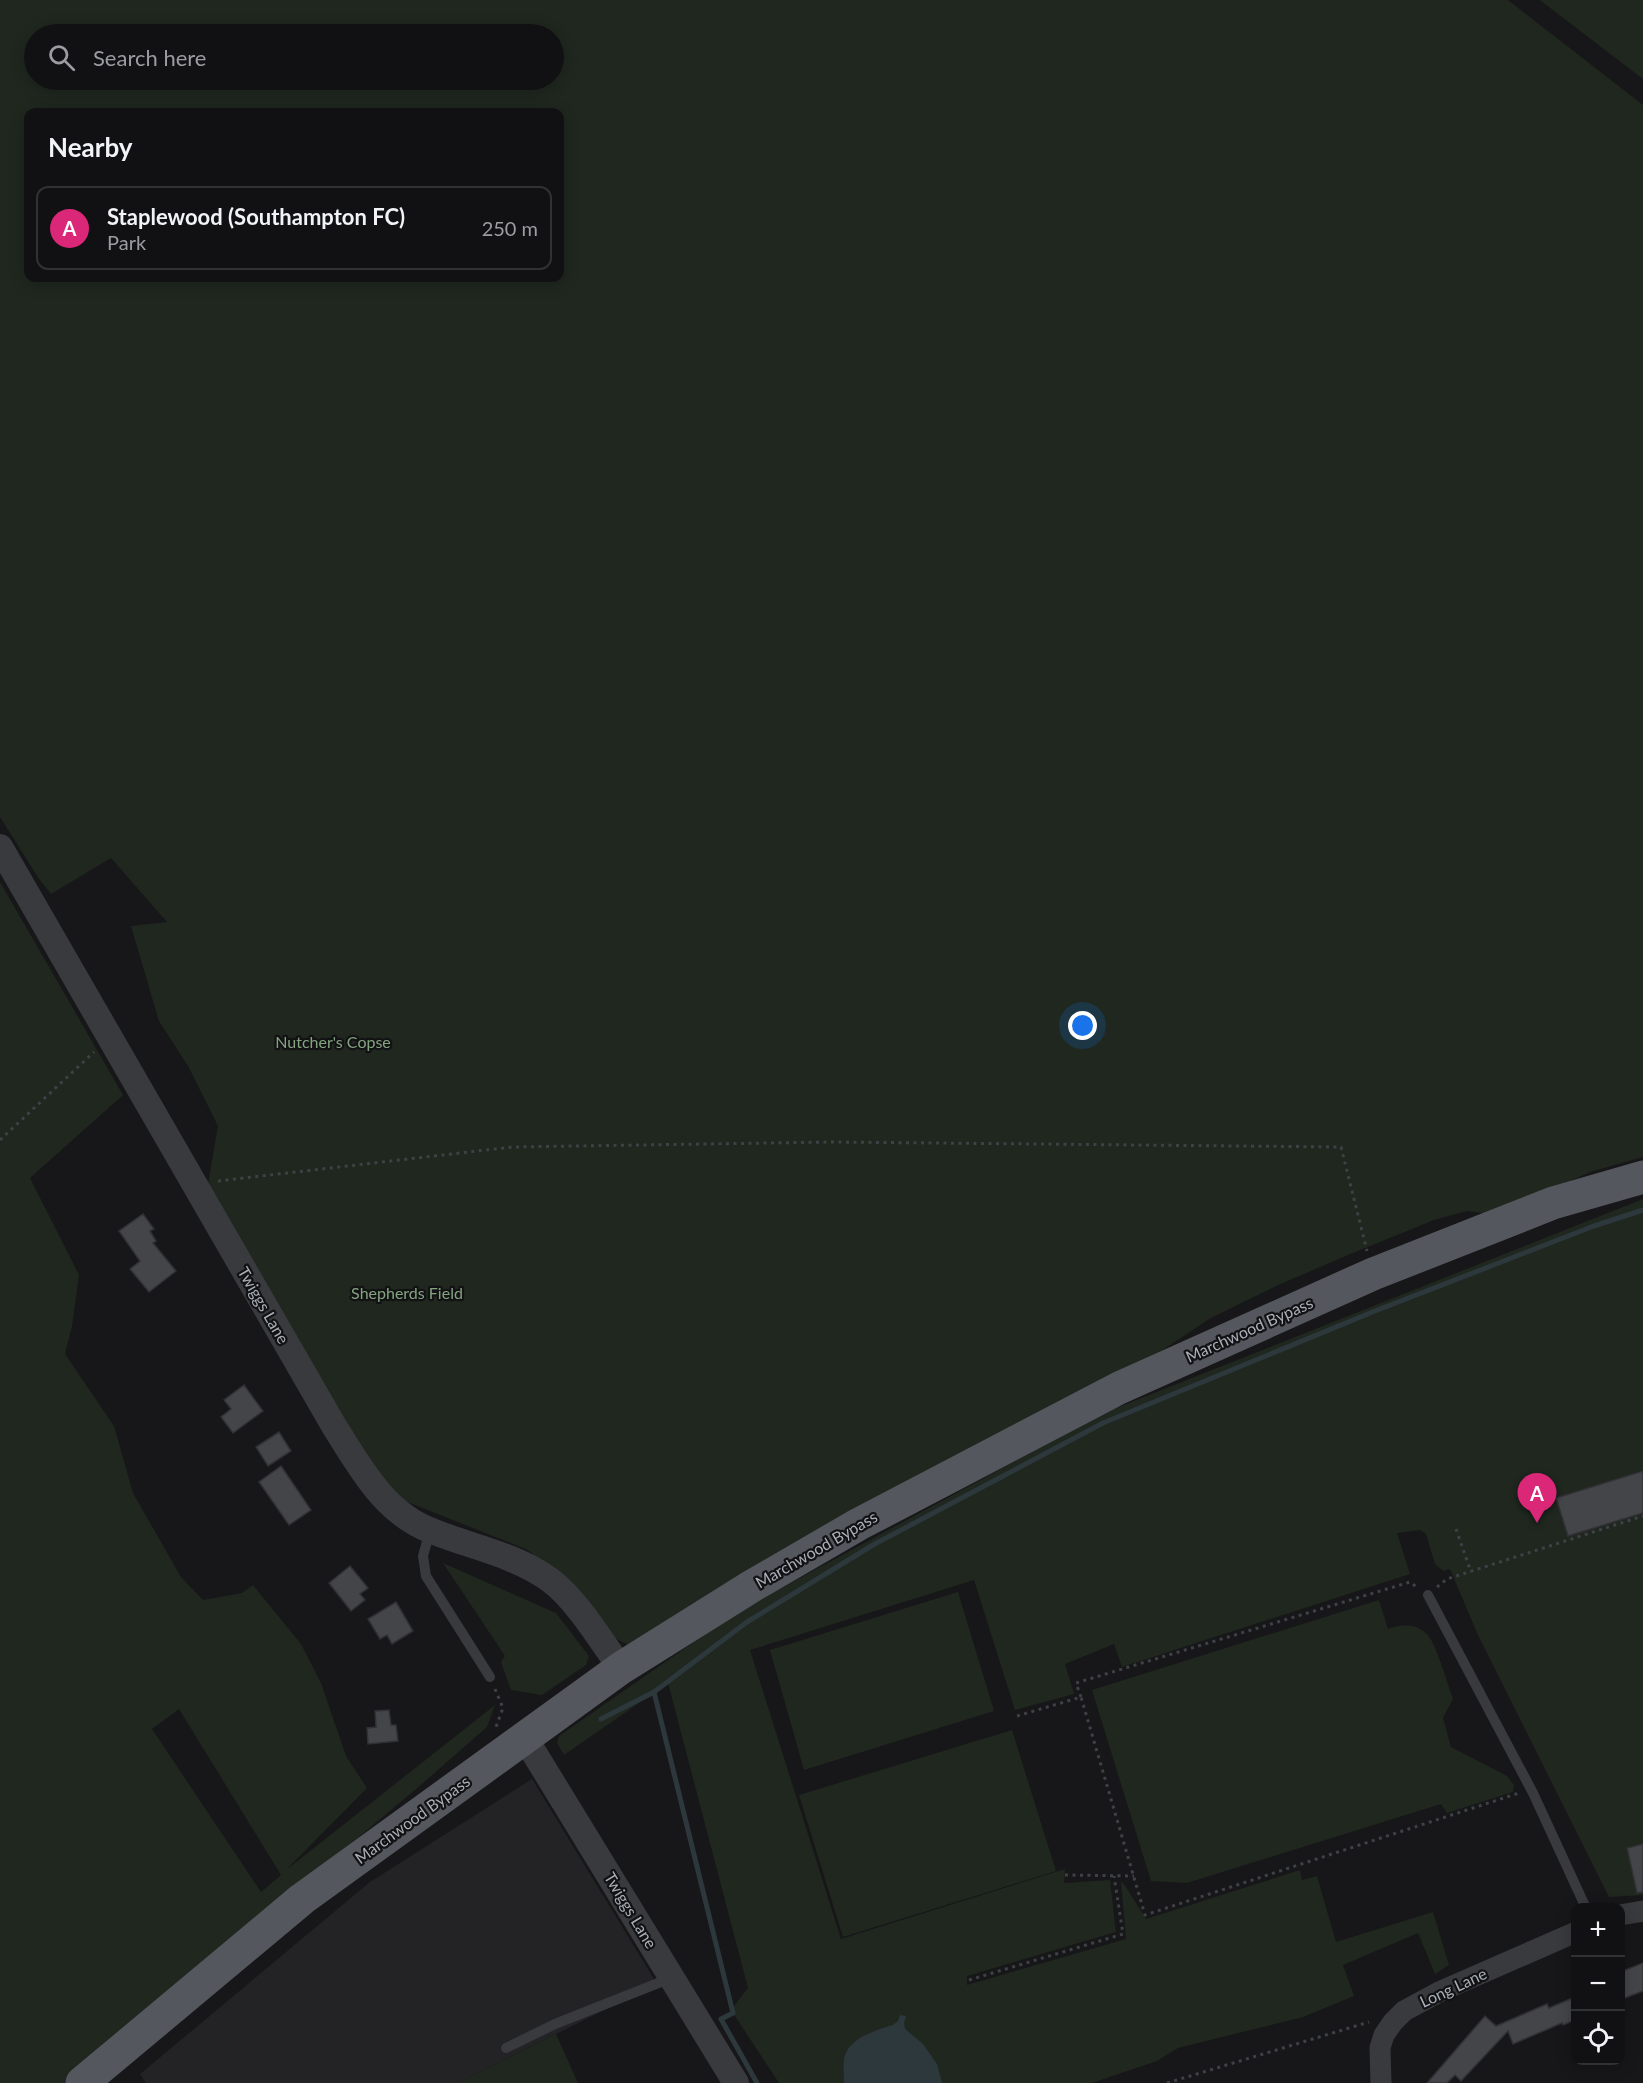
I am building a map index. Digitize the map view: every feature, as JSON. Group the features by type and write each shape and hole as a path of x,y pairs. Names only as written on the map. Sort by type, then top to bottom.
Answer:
{"main road":[{"name":"Marchwood Bypass","path":"82,2083 302,1899 621,1668 752,1586 879,1513 1119,1388 1373,1274 1553,1203 1643,1177"}],"street":[{"name":"Twiggs Lane","path":"0,847 334,1426 373,1487 404,1516 430,1531 521,1563 550,1580 571,1600 621,1668"},
{"name":"Twiggs Lane","path":"525,1738 736,2083"},
{"path":"1625,1914 1643,1911"},
{"name":"Long Lane","path":"1381,2083 1380,2048 1384,2035 1404,2011 1571,1934"}],"lane":[{"path":"430,1531 423,1556 426,1576 490,1677"},
{"path":"1428,1595 1531,1789 1584,1903"},
{"path":"506,2048 555,2024 671,1977"}],"path":[{"path":"0,1140 111,1037"},
{"path":"197,1187 204,1182 512,1147 833,1142 1341,1147 1373,1274"},
{"path":"1531,1789 1145,1915 1076,1683 1410,1582 1428,1595 1447,1580 1643,1516"},
{"path":"1456,1528 1471,1572"},
{"path":"1017,1716 1081,1697"},
{"path":"1065,1875 1134,1876"},
{"path":"969,1980 1123,1934 1114,1876"},
{"path":"1167,2083 1404,2011"}],"shaded area":[{"path":"532,1779 657,1984 457,2083 146,2083 140,2074 370,1882"},
{"path":"900,2015 906,2016 905,2029 923,2044 937,2064 942,2083 844,2083 844,2059 851,2046 864,2036 893,2025 898,2021"}],"green space":[{"path":"0,0 1508,0 1643,105 1643,1157 1590,1172 1497,1215 1467,1211 1434,1220 1276,1286 1211,1318 1149,1359 629,1645 612,1637 582,1597 528,1550 400,1499 357,1451 207,1190 218,1126 188,1066 159,1021 131,926 167,922 111,858 51,894 0,817"},
{"path":"1540,0 1643,0 1643,79 1545,4"},
{"path":"0,882 123,1095 30,1178 79,1275 72,1326 65,1354 114,1426 133,1493 181,1577 203,1600 242,1593 253,1585 301,1644 321,1683 346,1756 367,1788 286,1870 495,1705 487,1727 415,1790 64,2083 0,2083","holes":["179,1709 281,1875 261,1892 152,1729"]},
{"path":"1643,1199 1643,1895 1609,1897 1478,1635 1450,1569 1443,1571 1435,1564 1426,1534 1420,1530 1397,1533 1410,1574 1122,1667 1114,1644 1065,1664 1074,1694 1015,1710 974,1580 750,1650 841,1939 1065,1869 1064,1883 1110,1880 1116,1932 967,1976 967,1985 1126,1939 1121,1882 1146,1919 1300,1870 1302,1880 1317,1876 1336,1942 1433,1912 1449,1965 1435,1974 1418,1933 1343,1965 1354,1996 1303,2017 1178,2048 1157,2061 1092,2083 779,2083 731,2010 748,1988 668,1683 564,1755 557,1743 559,1736 737,1612 1106,1412"},
{"path":"443,1563 556,1613 589,1656 586,1665 542,1695 511,1690 501,1662 505,1656"},
{"path":"958,1592 994,1711 804,1770 770,1650"},
{"path":"1379,1600 1388,1629 1403,1625 1413,1626 1423,1630 1434,1646 1453,1699 1443,1718 1451,1747 1507,1776 1514,1785 1513,1792 1447,1813 1441,1804 1187,1883 1151,1881 1092,1690"},
{"path":"1012,1730 1056,1871 843,1937 799,1795"},
{"path":"556,2034 578,2083 457,2083"}],"building":[{"path":"143,1214 154,1229 150,1231 156,1241 153,1243 176,1271 149,1292 130,1269 140,1261 119,1231"},
{"path":"244,1385 263,1411 233,1433 221,1417 231,1409 224,1400"},
{"path":"279,1432 291,1451 268,1466 256,1447"},
{"path":"281,1466 311,1510 289,1525 259,1482"},
{"path":"1643,1471 1643,1513 1568,1536 1556,1498"},
{"path":"350,1566 368,1588 360,1594 365,1600 351,1611 329,1583"},
{"path":"396,1602 413,1631 392,1644 387,1635 380,1639 368,1619"},
{"path":"389,1710 391,1725 396,1725 398,1741 368,1744 367,1728 376,1727 375,1711"},
{"path":"1643,1844 1643,1892 1637,1893 1627,1848"},
{"path":"1643,1963 1643,1991 1625,1998 1625,1970"},
{"path":"1571,1999 1571,2022 1563,2025 1562,2023 1513,2044 1508,2031 1461,2081 1455,2075 1447,2083 1427,2083 1485,2016 1496,2026 1547,2004 1549,2008"}],"waterway":[{"path":"601,1719 654,1692 747,1622 873,1545 1103,1423 1375,1311 1594,1226 1643,1210"},
{"path":"654,1692 733,2013 721,2019 757,2083"}],"place":[{"name":"Staplewood (Southampton FC)","path":"1537,1523"}],"park label":[{"name":"Nutcher's Copse","path":"333,1041"},
{"name":"Shepherds Field","path":"407,1292"}]}
